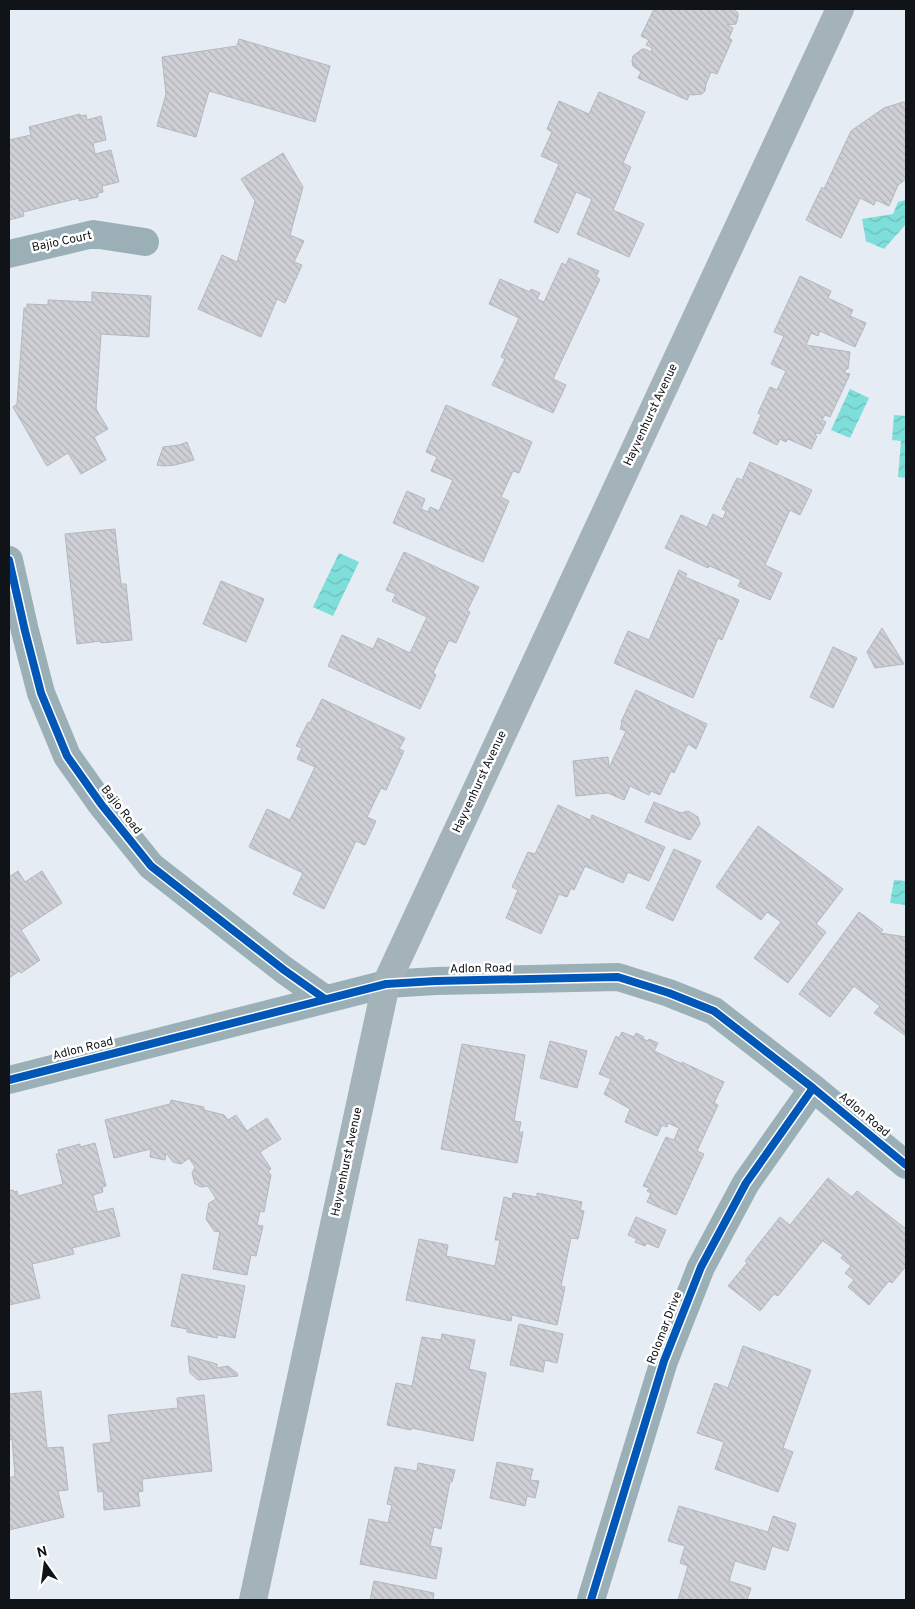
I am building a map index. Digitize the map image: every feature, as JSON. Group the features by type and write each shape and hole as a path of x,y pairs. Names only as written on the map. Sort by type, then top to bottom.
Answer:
{"main road":[{"name":"Hayvenhurst Avenue","path":"253,1600 386,984 840,9"}],"street":[{"name":"Bajio Court","path":"9,254 93,234 145,242"},
{"name":"Bajio Road","path":"9,560 41,693 67,756 89,788 151,866 284,970 325,999"},
{"name":"Adlon Road","path":"9,1080 386,984 618,977 669,992 714,1011 814,1088 906,1165"},
{"name":"Rolomar Drive","path":"591,1600 664,1361 701,1267 746,1183 814,1088"}],"water":[{"path":"905,200 906,224 884,249 866,241 862,219 893,214 898,202"},
{"path":"850,389 869,398 850,438 831,430"},
{"path":"894,415 906,416 906,478 898,477 901,441 892,440"},
{"path":"339,553 359,562 333,616 313,607"},
{"path":"894,880 906,881 906,905 890,903"}],"building":[{"path":"654,9 734,9 738,13 736,24 727,25 733,28 729,38 732,40 717,74 711,72 705,91 702,94 690,94 687,100 638,78 641,72 633,66 633,56 642,49 651,52 652,48 646,45 649,40 641,36"},
{"path":"239,39 330,66 315,122 209,91 196,137 157,126 166,94 162,57 237,46"},
{"path":"599,92 645,112 623,163 631,167 613,210 644,224 629,257 577,234 592,199 576,192 558,233 534,222 559,164 541,156 552,132 547,129 559,101 589,114"},
{"path":"903,102 906,103 906,179 898,185 889,206 876,200 874,205 860,198 841,238 806,220 822,187 824,189 851,131 884,108"},
{"path":"80,114 80,116 86,115 87,120 101,116 106,140 93,143 95,154 111,150 119,182 102,186 103,192 98,193 98,197 79,201 79,198 23,212 24,216 9,220 9,140 31,135 29,127"},
{"path":"283,153 303,187 290,235 304,241 294,262 302,265 285,303 277,299 261,337 198,309 222,255 237,262 255,201 241,179"},
{"path":"569,258 599,271 596,277 600,279 553,379 566,385 553,413 492,385 505,359 501,357 519,318 489,304 500,279 530,292 531,289 540,293 537,299 544,302 562,263 566,265"},
{"path":"800,276 831,291 828,298 853,310 850,316 866,323 855,347 820,331 818,336 811,333 806,345 850,352 848,369 845,369 845,373 850,374 830,417 825,415 822,420 826,422 820,434 816,433 815,435 817,436 811,449 788,439 786,442 780,439 777,445 753,433 761,415 758,413 770,387 777,390 786,371 771,364 784,336 774,332"},
{"path":"92,292 151,296 149,337 101,334 96,409 108,429 94,437 106,460 81,474 68,453 47,466 13,407 17,404 24,308 27,308 27,304 48,305 48,300 92,302"},
{"path":"446,405 532,442 519,473 513,471 501,497 509,501 483,562 393,523 407,491 425,499 421,509 428,512 430,507 439,511 453,480 431,471 437,457 426,452"},
{"path":"187,442 194,460 175,465 157,465 163,447"},
{"path":"750,462 812,490 800,515 790,510 765,565 782,573 770,600 738,586 741,580 710,566 708,568 665,548 681,515 707,527 713,514 723,519 726,511 722,509 737,478 742,480"},
{"path":"115,529 121,584 126,584 132,640 77,644 65,534"},
{"path":"404,552 479,587 467,611 470,612 456,643 449,640 433,673 436,675 420,709 328,666 342,635 373,649 378,638 410,653 427,617 392,601 396,594 386,590"},
{"path":"679,570 687,574 685,577 739,600 722,640 718,638 693,698 614,663 628,631 649,640"},
{"path":"221,581 264,599 246,642 203,624"},
{"path":"882,628 904,664 875,668 867,652"},
{"path":"833,647 857,658 833,708 810,697"},
{"path":"636,690 707,724 696,749 688,744 674,773 671,771 660,795 651,791 649,795 630,786 624,800 608,793 576,796 573,761 608,757 609,768 626,731 620,729 621,722"},
{"path":"322,699 405,738 399,749 404,751 386,790 381,788 367,817 376,821 365,845 356,841 324,909 293,894 303,873 249,847 267,809 290,820 315,767 297,759 302,748 296,746"},
{"path":"654,802 681,813 688,811 698,817 700,824 690,840 645,822"},
{"path":"558,805 590,820 592,815 665,847 649,881 628,872 623,883 585,866 574,890 571,888 567,897 559,894 541,934 506,918 518,890 512,887 528,852 535,854"},
{"path":"758,826 843,889 816,924 826,932 788,983 754,958 781,922 767,912 761,920 716,887"},
{"path":"674,849 701,861 673,921 646,908"},
{"path":"18,871 25,882 42,871 62,903 21,930 40,960 21,973 19,971 9,978 9,877"},
{"path":"859,912 883,930 880,933 906,937 906,1036 874,1013 880,1006 854,986 830,1017 799,994"},
{"path":"622,1032 634,1037 636,1033 644,1037 643,1039 648,1041 649,1039 658,1043 654,1051 724,1082 714,1103 718,1105 697,1151 704,1154 676,1215 647,1202 651,1193 647,1191 649,1188 643,1186 666,1137 674,1140 679,1128 668,1123 667,1127 662,1125 657,1136 625,1122 630,1109 604,1094 611,1079 599,1074 616,1036 619,1038"},
{"path":"550,1041 587,1051 577,1088 540,1078"},
{"path":"462,1044 525,1055 514,1121 521,1122 519,1132 523,1132 517,1163 441,1149"},
{"path":"171,1100 204,1107 204,1110 224,1115 228,1120 236,1115 247,1131 267,1118 281,1139 260,1152 271,1169 268,1171 271,1175 264,1212 260,1211 257,1225 263,1226 256,1256 251,1255 247,1275 213,1269 220,1232 214,1231 206,1219 209,1203 216,1199 208,1186 201,1187 195,1184 192,1173 195,1167 189,1158 181,1164 173,1162 166,1153 165,1160 150,1157 151,1149 114,1158 105,1120 170,1104"},
{"path":"95,1143 106,1186 102,1187 103,1192 93,1195 97,1212 113,1208 120,1236 72,1248 74,1254 32,1264 40,1298 9,1305 9,1191 17,1191 18,1196 63,1184 56,1154 59,1154 58,1150 80,1144 80,1147"},
{"path":"828,1178 852,1197 857,1191 906,1229 906,1266 892,1283 889,1281 869,1305 848,1287 854,1280 845,1273 851,1266 841,1258 843,1255 823,1241 824,1239 778,1296 774,1294 760,1311 728,1286 780,1217 790,1225"},
{"path":"513,1193 537,1197 537,1193 582,1202 580,1210 584,1211 578,1239 571,1238 561,1286 565,1287 557,1325 512,1315 511,1321 406,1300 419,1239 448,1245 446,1256 495,1266 500,1240 495,1240 504,1197 512,1199"},
{"path":"636,1217 666,1230 658,1248 647,1243 645,1246 635,1242 637,1239 628,1235"},
{"path":"182,1274 245,1286 235,1338 218,1335 217,1338 187,1332 187,1329 171,1326"},
{"path":"519,1324 563,1334 557,1363 545,1360 543,1372 510,1365"},
{"path":"442,1334 475,1340 469,1369 486,1373 473,1441 412,1428 411,1430 387,1425 396,1383 412,1386 422,1337 441,1340"},
{"path":"743,1346 811,1370 783,1448 793,1452 778,1492 715,1469 724,1442 697,1433 715,1383 728,1388"},
{"path":"188,1356 217,1364 217,1368 228,1366 238,1376 198,1380 190,1373"},
{"path":"41,1391 47,1448 63,1447 68,1490 58,1491 64,1517 9,1530 9,1478 15,1476 12,1439 9,1440 9,1394"},
{"path":"204,1395 212,1471 142,1479 143,1491 138,1492 140,1506 104,1510 103,1491 98,1492 93,1444 111,1442 108,1415 178,1408 177,1398"},
{"path":"497,1462 533,1469 530,1480 539,1481 535,1498 527,1496 525,1506 490,1498"},
{"path":"418,1463 455,1470 452,1482 450,1482 441,1529 434,1527 430,1546 442,1548 436,1579 360,1564 369,1519 388,1523 392,1505 387,1504 395,1467 417,1471"},
{"path":"679,1506 768,1532 773,1516 796,1524 788,1551 772,1546 765,1570 735,1561 729,1581 751,1588 747,1600 678,1600 688,1566 680,1563 685,1546 668,1541"},
{"path":"374,1581 434,1593 433,1600 370,1600"}],"cycle path":[{"path":"9,560 41,693 67,756 101,804 151,866 284,970 325,999"},
{"path":"9,1080 386,984 618,977 669,993 714,1011 813,1088 906,1165"},
{"path":"591,1600 664,1361 701,1267 746,1183 813,1088"}]}
